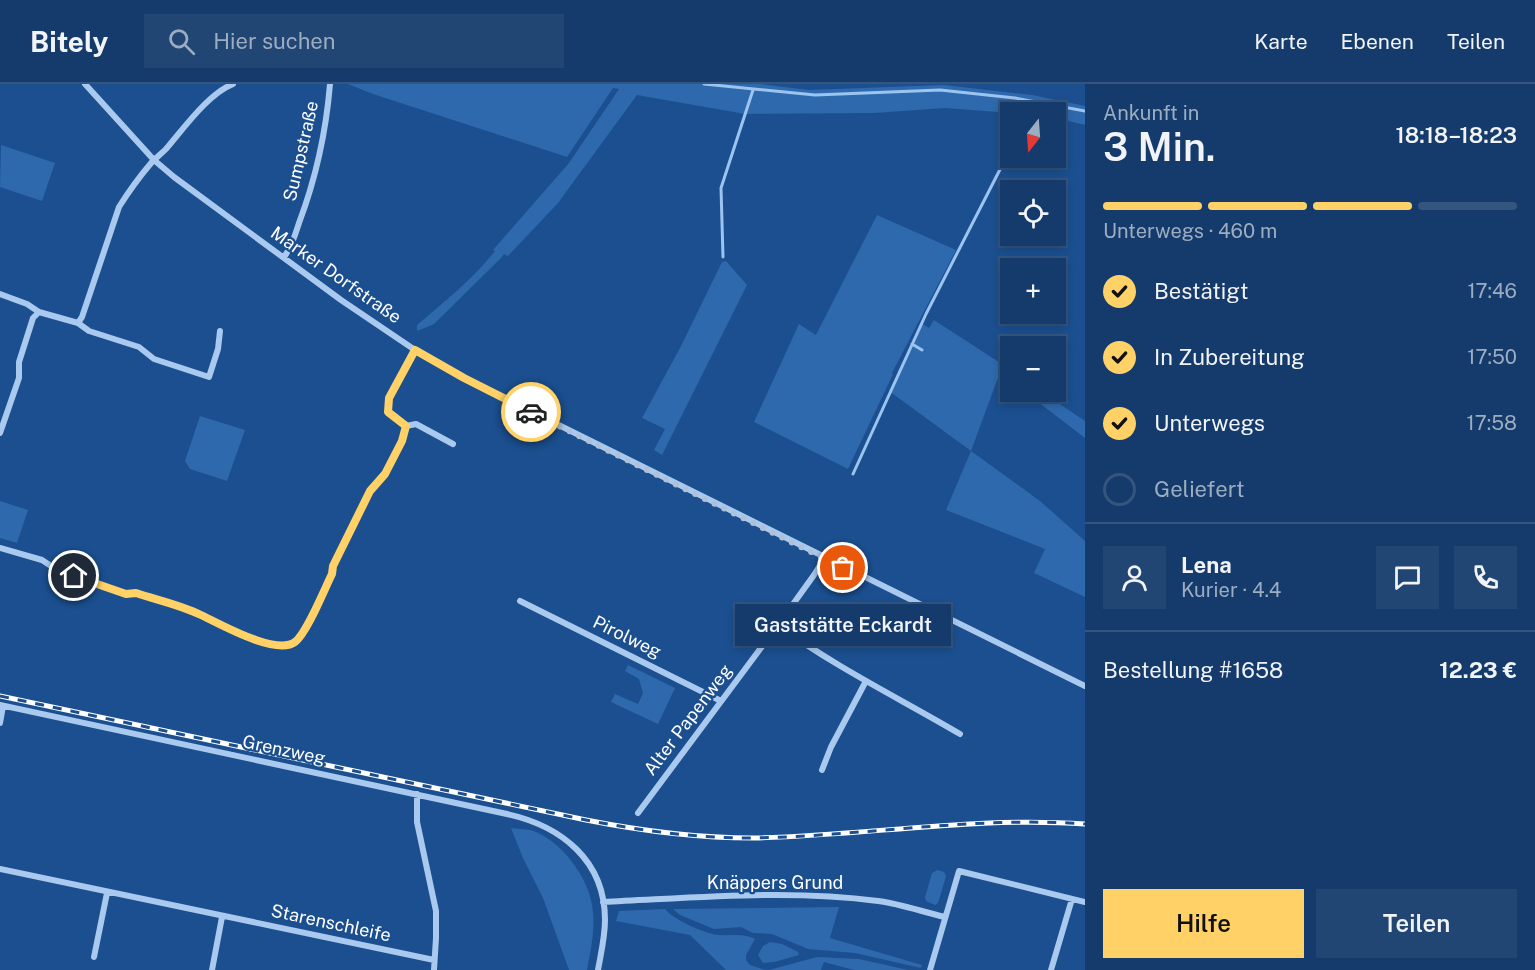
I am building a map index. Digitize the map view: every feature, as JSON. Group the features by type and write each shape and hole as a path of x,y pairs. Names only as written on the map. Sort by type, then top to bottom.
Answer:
{"street":[{"name":"Marker Dorfstraße","path":"85,84 154,160 191,190 341,300 415,350 464,378 1085,686"},
{"path":"78,323 120,207 128,193 196,113 226,87 233,84"},
{"name":"Sumpstraße","path":"284,256 291,246 315,173 328,112 330,84"},
{"path":"0,294 27,304 39,312 78,323 89,331 139,347 154,359 209,377 218,349 220,332"},
{"path":"0,433 19,378 19,362 33,318 39,312"},
{"path":"415,350 389,398 388,412 406,426 416,424 453,444"},
{"path":"0,548 42,560 57,570 126,594 136,593 201,615 217,624 279,647 289,645 302,634 370,491 385,474 402,441 406,426"},
{"name":"Alter Papenweg","path":"638,813 778,625 824,558"},
{"name":"Pirolweg","path":"520,602 721,701"},
{"path":"778,625 802,643 960,734"},
{"path":"822,770 831,747 866,681"},
{"path":"0,723 1,705"},
{"name":"Grenzweg","path":"1,705 417,794 540,823 559,833 578,849 596,877 603,902 605,932 598,970"},
{"path":"417,794 417,822 436,911 434,970"},
{"name":"Starenschleife","path":"0,869 434,960"},
{"path":"930,970 959,872 1085,902"},
{"path":"94,957 107,893"},
{"name":"Knäppers Grund","path":"603,902 746,896 819,896 882,902 945,917"},
{"path":"1051,970 1072,898"},
{"path":"212,970 222,916"}],"shaded area":[{"path":"348,84 761,84 809,90 944,85 1032,95 1066,102 1000,102 1000,112 945,108 874,113 745,114 637,95 558,203 508,256 504,254 434,324 417,331 417,325 477,271 569,163 619,89 613,88 567,157"},
{"path":"1066,102 1085,106 1085,125 1066,120"},
{"path":"1,145 55,163 42,201 0,187"},
{"path":"877,215 956,250 892,373 848,469 754,422 799,324 816,335"},
{"path":"726,261 747,285 662,455 654,450 665,429 642,418 681,346 722,262"},
{"path":"934,320 1000,363 1000,376 971,451 889,391 921,323 929,328"},
{"path":"1038,402 1057,402 1085,421 1085,438"},
{"path":"200,416 245,430 227,481 190,469 185,461"},
{"path":"971,451 1040,501 1085,541 1085,597 1034,573 1045,549 946,510"},
{"path":"0,501 28,510 17,543 0,538"},
{"path":"628,665 675,688 658,724 611,702 615,694 638,704 643,693 639,679 625,671"},
{"path":"511,828 530,830 551,841 570,860 585,882 592,905 593,921 593,938 587,970 569,970 543,898"},
{"path":"937,870 944,872 946,876 938,903 935,905 926,901 925,897 932,873"},
{"path":"839,907 830,938 922,965 921,968 855,953 808,949 772,934 753,933 741,927 714,929 680,915 673,909"},
{"path":"665,909 682,922 706,932 719,935 741,935 755,939 746,955 746,960 750,965 765,970 726,970 690,935 616,921 619,911"},
{"path":"770,942 782,944 798,952 799,955 763,963 758,955 763,946"},
{"path":"817,957 859,959 908,970 854,970 824,962 821,970 769,970"}],"waterway":[{"path":"704,84 815,95 940,90 1015,98 1085,111"},
{"path":"723,257 721,188 753,90"},
{"path":"853,474 926,314 1001,168"},
{"path":"912,344 922,350"}],"railway":[{"path":"0,696 586,820 670,833 753,838 960,824 1043,822 1085,824"}],"way so far":[{"path":"531,412 843,568"}],"place":[{"name":"Gaststätte Eckardt","path":"843,568"}],"route":[{"path":"74,576 126,594 136,593 201,615 217,624 279,647 289,645 296,642 302,634 370,491 385,474 402,441 406,426 388,412 387,406 415,350 531,412"}]}
